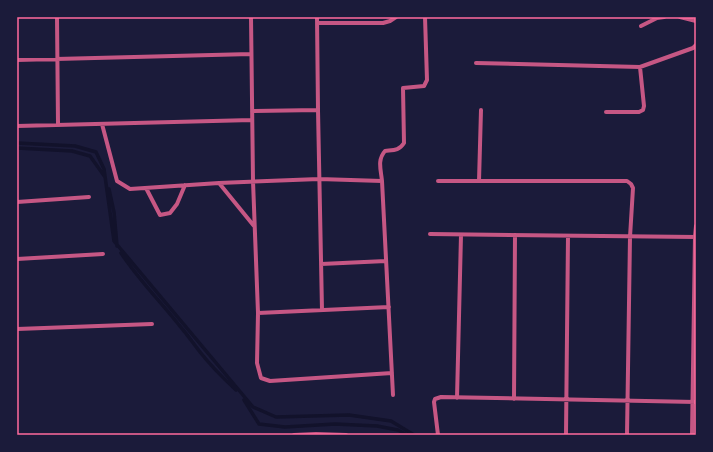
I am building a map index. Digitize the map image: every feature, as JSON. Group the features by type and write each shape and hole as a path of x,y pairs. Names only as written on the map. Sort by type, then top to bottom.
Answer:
{"street":[{"path":"58,17 58,124"},
{"path":"251,17 254,226 258,313 257,363 261,378 270,381 392,373"},
{"path":"317,17 322,310"},
{"path":"317,23 383,23 396,17"},
{"path":"393,395 380,160 385,151 397,150 404,143 403,88 424,86 427,80 425,17"},
{"path":"641,26 657,18 664,17"},
{"path":"680,17 696,21"},
{"path":"476,63 640,67 693,48 696,45"},
{"path":"17,60 251,54"},
{"path":"606,112 639,112 643,110 644,106 640,67"},
{"path":"252,111 318,110"},
{"path":"479,181 481,110"},
{"path":"17,126 252,120"},
{"path":"102,124 117,181 130,189 253,181 319,179 382,181"},
{"path":"438,181 627,181 632,184 627,435"},
{"path":"219,183 254,226"},
{"path":"146,188 160,215 170,213 177,204 185,185"},
{"path":"17,202 89,197"},
{"path":"692,435 694,402 696,226"},
{"path":"430,234 695,237"},
{"path":"457,398 460,235"},
{"path":"514,399 515,235"},
{"path":"566,435 568,236"},
{"path":"17,259 103,254"},
{"path":"321,264 386,261"},
{"path":"258,313 388,308"},
{"path":"17,329 152,324"},
{"path":"438,435 434,400 441,397 694,402"},
{"path":"294,435 346,435"}],"waterway":[{"path":"17,143 75,146 96,152 104,169 114,241 253,407 276,417 349,415 391,421 414,435"},
{"path":"17,148 72,151 90,156 105,177"},
{"path":"109,189 114,212 117,246"},
{"path":"121,253 204,357 236,390"},
{"path":"244,400 259,424 285,427 335,424 377,426 398,430 407,435"}]}
